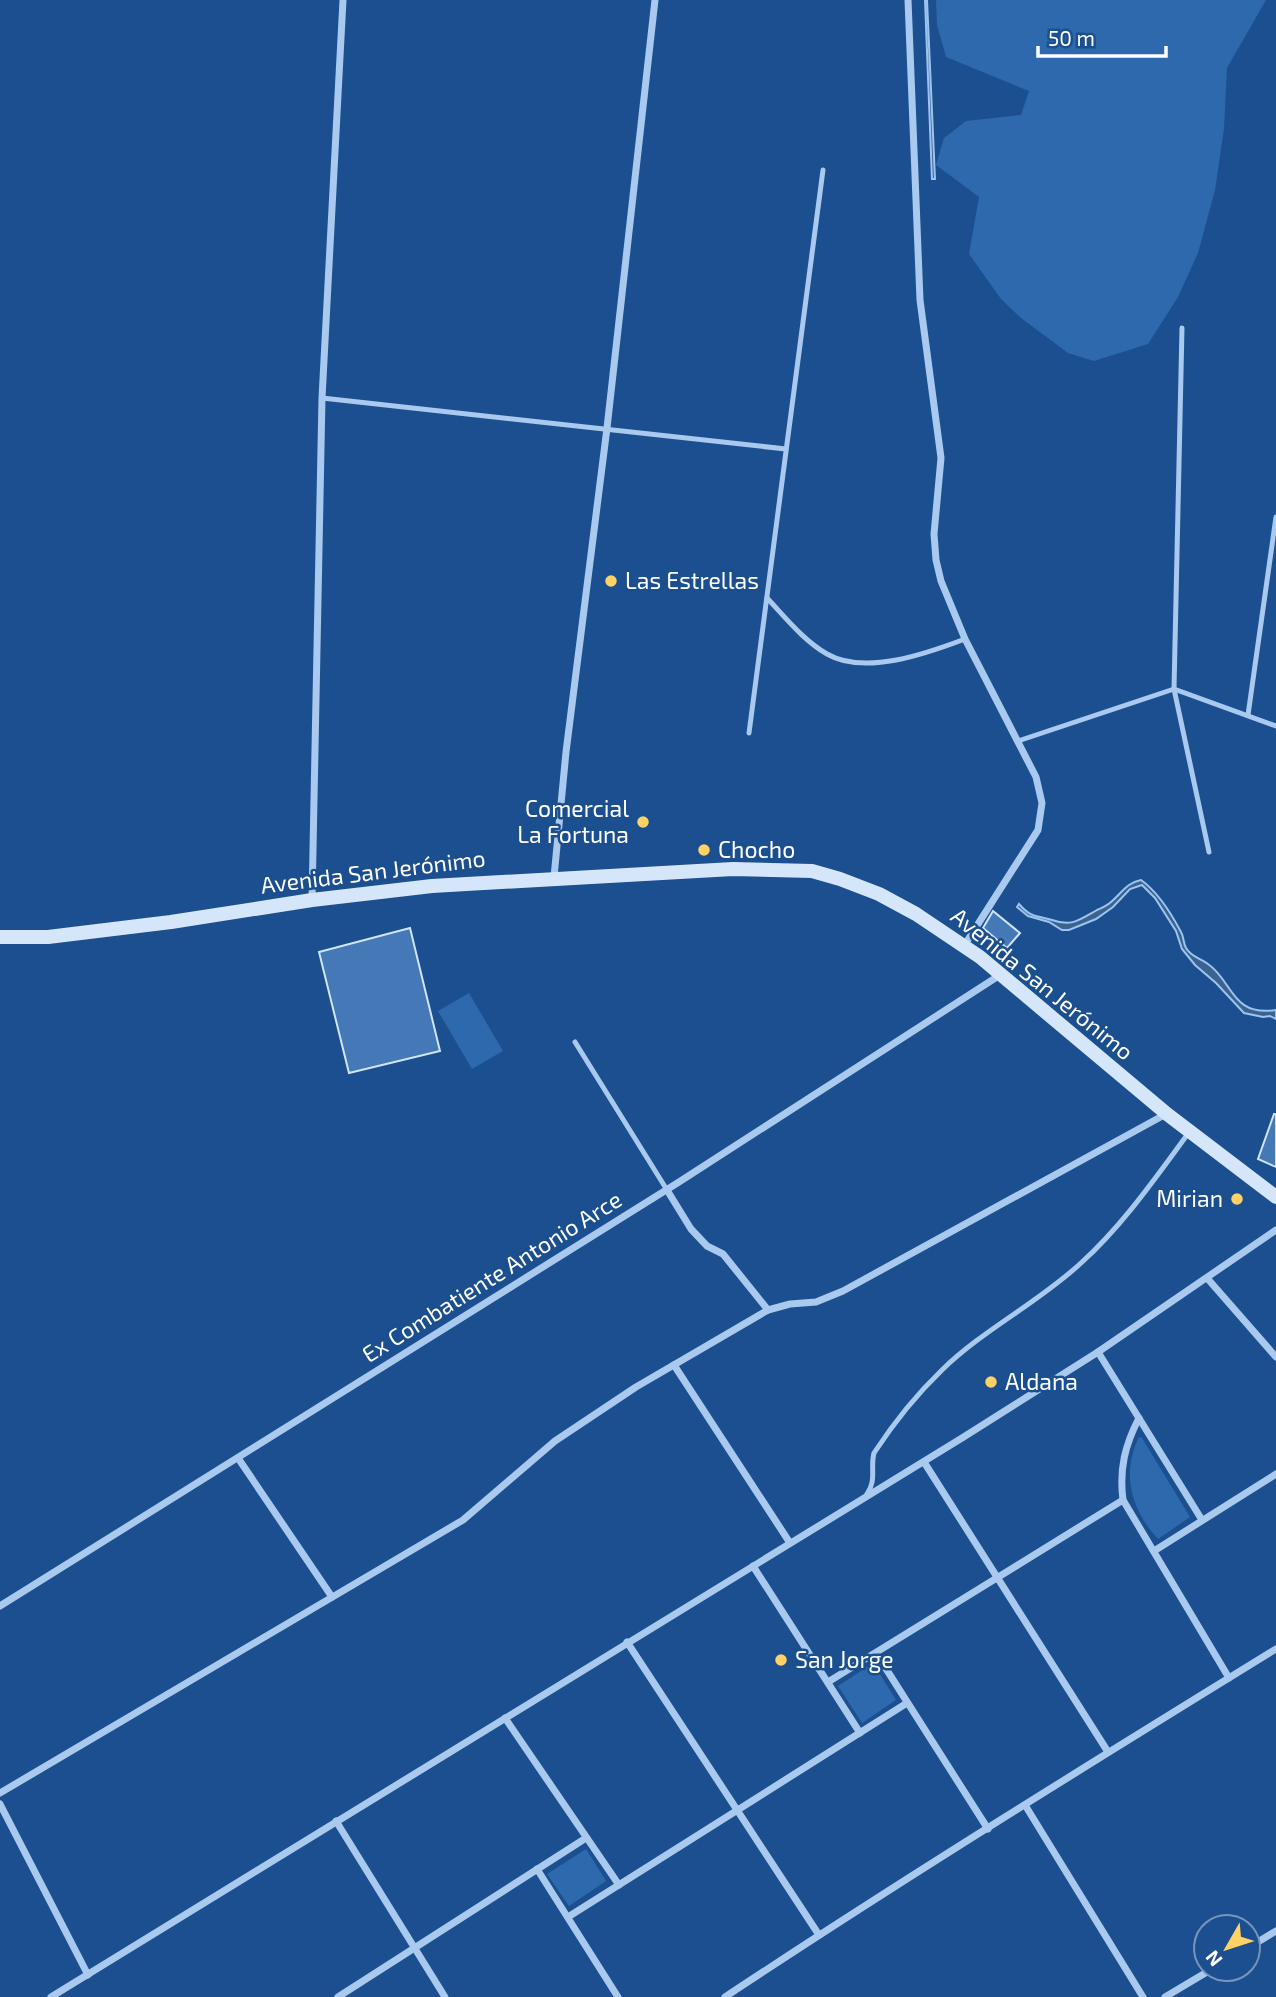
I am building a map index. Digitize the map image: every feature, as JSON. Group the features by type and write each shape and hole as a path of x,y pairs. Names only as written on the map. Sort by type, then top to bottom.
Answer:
{"street":[{"path":"312,900 322,398 343,0"},
{"path":"554,877 566,752 607,428 655,0"},
{"path":"908,0 920,300 941,458 934,534 936,560 941,581 965,639 1036,776 1042,803 1038,830 964,946"},
{"name":"Avenida San Jerónimo","path":"0,937 48,937 432,886 554,877 733,869 812,871 840,878 878,894 916,914 964,946 1167,1114 1276,1197"},
{"name":"Ex Combatiente Antonio Arce","path":"0,1606 667,1190 1000,975"},
{"path":"0,1793 463,1520 555,1441 674,1365 768,1310 816,1301 843,1292 1167,1114"},
{"path":"667,1190 691,1229 707,1246 728,1260 768,1310"},
{"path":"51,1997 924,1462 1098,1352 1276,1230"},
{"path":"1207,1278 1276,1357"},
{"path":"1098,1352 1202,1520"},
{"path":"674,1365 790,1543"},
{"path":"1139,1418 1124,1455 1120,1478 1123,1500 1229,1678"},
{"path":"238,1458 332,1597"},
{"path":"924,1462 1108,1752"},
{"path":"1154,1551 1276,1474"},
{"path":"828,1682 1123,1500"},
{"path":"752,1566 860,1732"},
{"path":"627,1643 819,1935"},
{"path":"725,1997 1108,1752 1276,1649"},
{"path":"876,1653 988,1829"},
{"path":"568,1917 907,1703"},
{"path":"505,1718 619,1885"},
{"path":"0,1804 88,1975"},
{"path":"1025,1805 1143,1997"},
{"path":"336,1821 445,1997"},
{"path":"338,1997 586,1838"},
{"path":"537,1869 618,1997"},
{"path":"1165,1997 1192,1981"}],"lane":[{"path":"749,733 823,170"},
{"path":"1182,328 1174,689 1209,852"},
{"path":"322,398 786,449"},
{"path":"1248,715 1276,517"},
{"path":"767,598 804,638 829,656 845,661 900,660 965,639"},
{"path":"1018,741 1174,689 1276,726"},
{"path":"575,1042 667,1190"},
{"path":"865,1497 872,1487 874,1453 942,1369 1082,1263 1140,1198 1190,1132"}],"shaded area":[{"path":"927,0 935,179 932,179"},
{"path":"936,0 1266,0 1227,68 1224,129 1215,190 1198,253 1178,297 1148,344 1094,361 1068,353 1021,318 1001,299 969,254 979,197 936,165 944,138 966,121 1021,115 1029,91 946,57 937,25"},
{"path":"1141,880 1168,910 1188,951 1216,971 1241,1003 1261,1011 1276,1010 1276,1019 1244,1013 1195,965 1182,949 1176,931 1155,898 1142,885 1130,889 1113,907 1096,919 1069,930 1062,930 1049,922 1028,916 1017,907 1019,904 1034,915 1070,923 1106,906 1128,886"},
{"path":"469,993 503,1051 472,1069 438,1011"},
{"path":"1139,1437 1190,1517 1158,1539 1141,1516 1132,1491 1131,1464"},
{"path":"873,1663 896,1700 862,1723 838,1686"},
{"path":"586,1849 606,1881 569,1906 547,1874"}],"building":[{"path":"993,911 1020,933 1007,948 983,928"},
{"path":"410,928 440,1051 349,1073 319,952"},
{"path":"1276,1114 1276,1167 1258,1159"}],"place":[{"name":"Las Estrellas","path":"611,581"},
{"name":"Comercial La Fortuna","path":"643,822"},
{"name":"Chocho","path":"704,850"},
{"name":"Mirian","path":"1237,1199"},
{"name":"Aldana","path":"991,1382"},
{"name":"San Jorge","path":"781,1660"}]}
